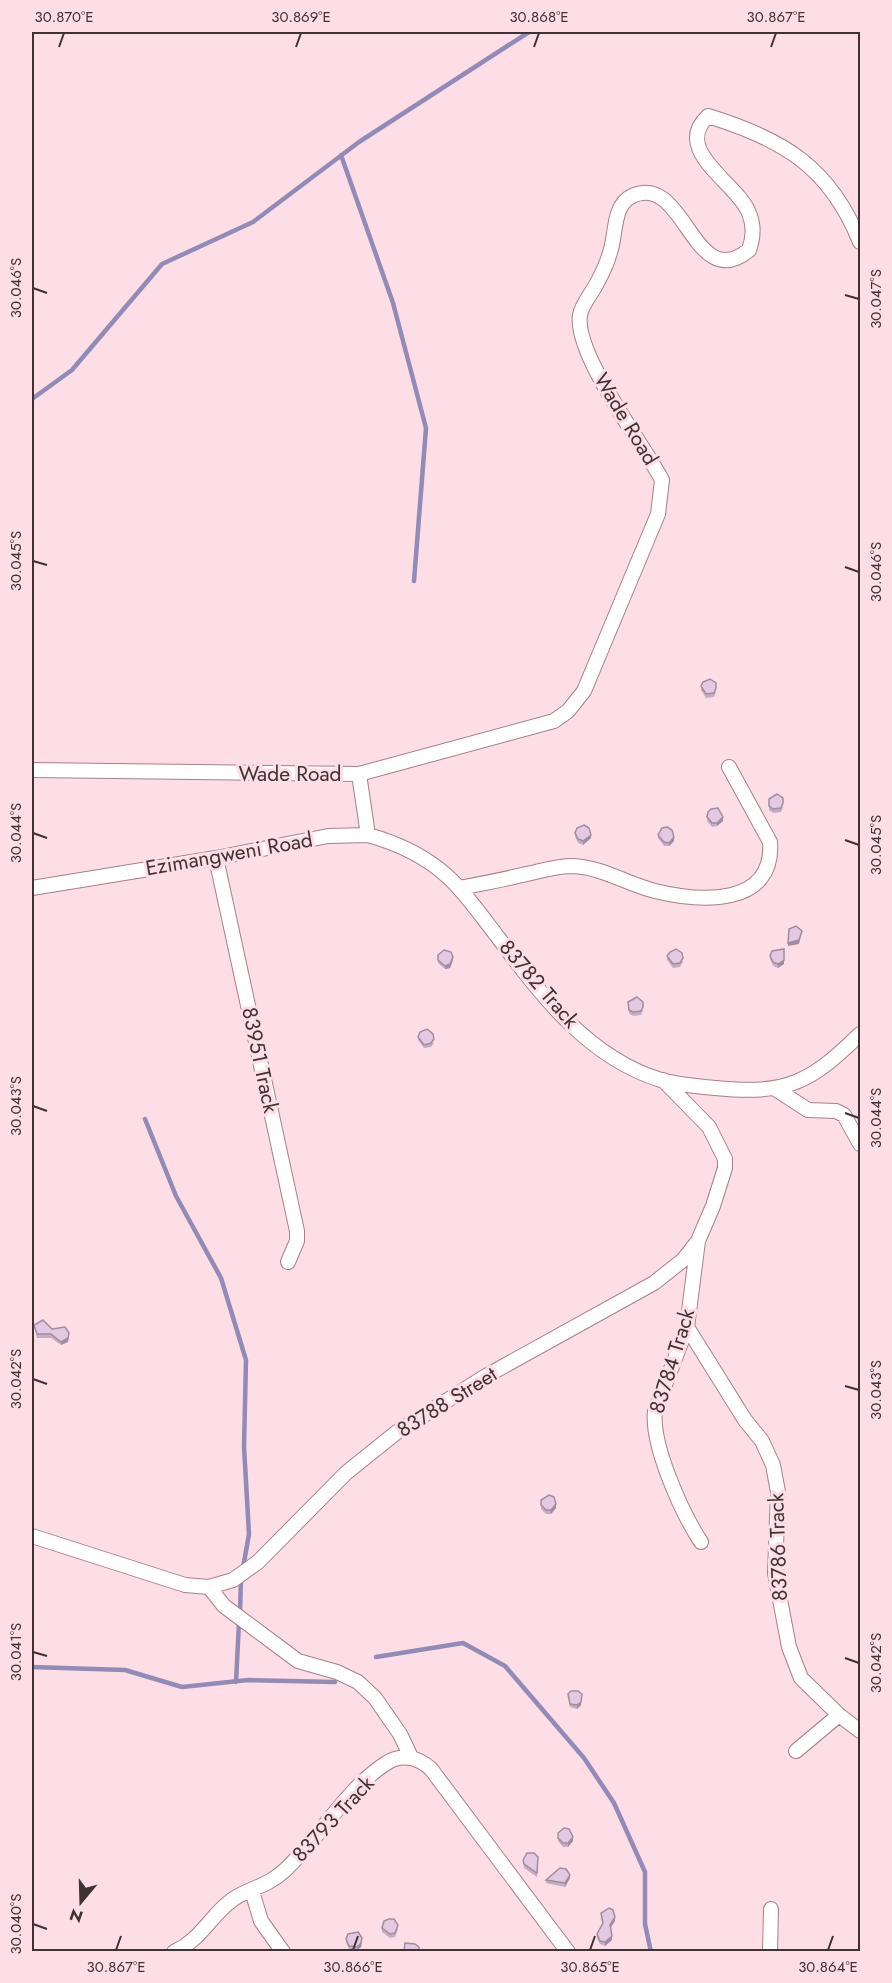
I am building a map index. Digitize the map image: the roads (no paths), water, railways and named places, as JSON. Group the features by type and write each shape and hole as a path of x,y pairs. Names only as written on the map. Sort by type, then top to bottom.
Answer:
{"street":[{"name":"Wade Road","path":"32,770 359,774 554,722 568,711 584,691 662,500 662,480 591,361 579,329 581,312 608,260 615,223 623,203 630,197 641,193 658,196 676,211 703,250 723,261 732,261 749,250 753,238 749,212 732,189 704,160 697,144 699,128 708,116 744,127 793,154 816,171 844,204 860,241"},
{"path":"459,888 572,866 598,870 653,891 674,895 709,897 736,895 751,890 767,866 771,853 770,842 729,767"},
{"path":"359,774 368,835"},
{"name":"83782 Track","path":"368,835 404,847 446,875 459,888 540,992 570,1023 622,1063 663,1080 737,1090 774,1088 808,1079 823,1069 861,1034"},
{"name":"Ezimangweni Road","path":"32,888 216,858 328,836 368,835"},
{"name":"83951 Track","path":"216,858 297,1231 297,1241 288,1262"},
{"name":"83788 Street","path":"32,1536 185,1585 209,1587 233,1580 258,1562 346,1473 397,1432 506,1365 654,1283 683,1260 698,1241 713,1206 725,1168 725,1159 710,1127 663,1080"},
{"path":"774,1088 808,1110 828,1109 844,1115 861,1144"},
{"name":"83784 Track","path":"698,1241 687,1327 655,1411 653,1423 672,1490 684,1516 701,1542"},
{"name":"83786 Track","path":"687,1327 745,1420 762,1441 773,1465 778,1492 775,1573 789,1647 801,1678 839,1715 861,1731"},
{"path":"209,1587 224,1606 298,1661 337,1672 358,1682 375,1698 400,1734 411,1758 421,1760 431,1769 568,1952"},
{"path":"796,1750 839,1715"},
{"name":"83793 Track","path":"174,1952 193,1942 232,1899 273,1881 290,1865 349,1797 385,1764 395,1759 411,1758"},
{"path":"252,1891 261,1921 283,1952"},
{"path":"770,1952 771,1909"}],"waterway":[{"path":"32,399 72,370 162,264 253,222 359,142 529,32"},
{"path":"341,155 393,303 426,428 414,581"},
{"path":"145,1119 176,1196 221,1278 246,1360 244,1447 249,1534 243,1568"},
{"path":"240,1613 241,1577"},
{"path":"236,1682 239,1622"},
{"path":"376,1657 463,1643 505,1666 584,1758 614,1803 645,1872 645,1924 651,1952"},
{"path":"32,1667 125,1670 182,1687 248,1680 335,1682"}]}
